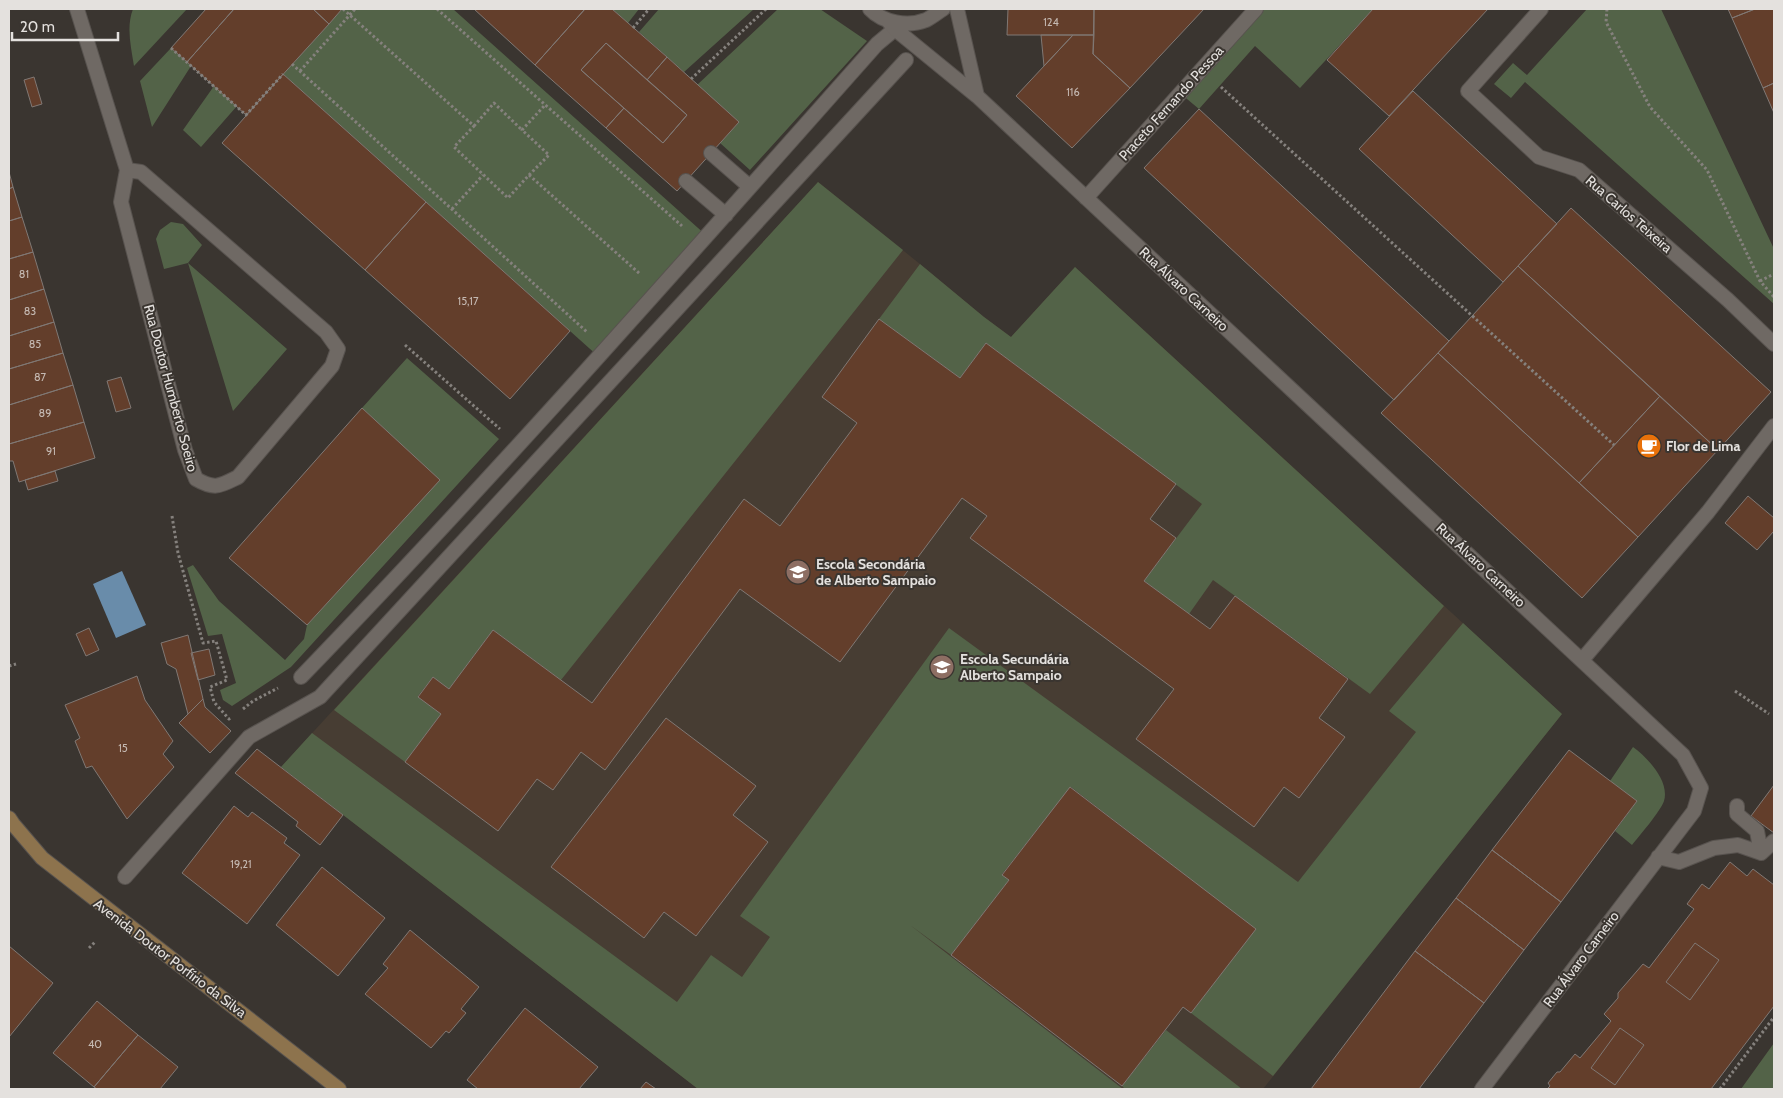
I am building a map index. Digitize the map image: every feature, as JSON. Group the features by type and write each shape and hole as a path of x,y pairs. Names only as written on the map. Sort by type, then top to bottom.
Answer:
{"main road":[{"name":"Avenida Doutor Porfírio da Silva","path":"9,818 42,858 339,1089"}],"street":[{"name":"Rua Doutor Humberto Soeiro","path":"76,9 126,170 121,202 185,450 196,479 208,486 221,486 238,477 332,366 338,349 326,332 141,172 126,170"},
{"name":"Rua Álvaro Carneiro","path":"870,9 977,96 1683,755 1700,788 1694,811 1482,1089"},
{"name":"Rua Álvaro Carneiro","path":"892,25 926,20 943,9"},
{"path":"957,9 977,96"},
{"name":"Praceto Fernando Pessoa","path":"1086,198 1256,9"},
{"name":"Rua Carlos Teixeira","path":"1541,9 1468,92 1538,157 1578,170 1728,300 1774,344"},
{"path":"301,677 659,291 878,44 892,25"},
{"path":"124,877 249,737 320,697 906,60"},
{"path":"711,153 750,187"},
{"path":"686,181 726,215"},
{"path":"1582,660 1708,512 1774,426"},
{"path":"1737,806 1737,814 1757,831 1761,853"},
{"path":"1761,853 1774,841"},
{"path":"1658,857 1679,862 1714,848 1738,845 1761,853"}],"path":[{"path":"343,9 474,126"},
{"path":"300,71 355,9"},
{"path":"437,9 701,243"},
{"path":"633,28 648,9"},
{"path":"691,79 766,9"},
{"path":"1608,9 1606,22 1650,107 1707,170 1760,281 1774,297"},
{"path":"171,48 246,115 283,74"},
{"path":"292,64 606,349"},
{"path":"1201,70 1614,445"},
{"path":"494,104 522,130 549,155 508,198 454,147 494,104"},
{"path":"522,130 545,105"},
{"path":"452,210 483,175"},
{"path":"530,175 659,291"},
{"path":"1760,281 1774,274"},
{"path":"404,345 518,445"},
{"path":"172,516 178,553 203,643 216,641 227,680 210,687 214,702 229,719 253,701 301,677"},
{"path":"9,666 16,664"},
{"path":"1735,691 1769,714"},
{"path":"89,948 96,941"},
{"path":"1720,1089 1774,1017"}],"shaded area":[{"name":"Escola Secundária Alberto Sampaio","path":"818,182 1011,337 1075,267 1562,714 1263,1089 698,1089 281,767"}],"green space":[{"path":"133,9 187,9 134,66 129,30"},
{"path":"342,9 453,9 707,236 599,357 283,74"},
{"path":"612,9 639,9 628,23"},
{"path":"659,9 754,9 684,72 639,32"},
{"path":"778,9 820,9 867,41 750,170 720,143 739,122 697,85"},
{"path":"1248,9 1373,9 1300,88 1255,46 1199,109 1175,89"},
{"path":"1587,9 1661,9 1774,249 1774,304 1525,82 1511,98 1494,84 1513,63 1527,75"},
{"path":"171,48 191,66 152,127 140,81"},
{"path":"214,86 237,106 201,147 183,130"},
{"path":"818,182 903,250 561,680 493,630 449,689 433,677 418,696 441,714 405,762 334,710"},
{"path":"171,222 183,224 202,245 188,263 164,269 156,239 160,230"},
{"path":"188,263 287,349 233,411"},
{"path":"920,264 1011,337 1075,267 1444,606 1370,694 1213,580 1189,614 1144,581 1202,504 986,343 960,378 879,319"},
{"path":"407,358 499,439 291,667 232,706 223,700 220,690 236,683 222,634 208,636 187,568 193,565 219,601 285,660 304,639 307,625 439,480 362,408"},
{"path":"1463,623 1562,714 1273,1076 1191,1013 1255,929 1071,787 1002,874 1009,880 951,955 910,925 1123,1089 698,1089 281,767 312,733 677,1002 711,955 742,977 770,937 740,916 949,628 1298,882 1416,732 1389,711"},
{"path":"1633,747 1656,770 1661,778 1665,793 1664,801 1658,811 1632,845 1615,831 1637,801 1610,781"},
{"path":"1166,1030 1242,1089 1125,1089 1122,1086"},
{"path":"1774,1043 1774,1089 1741,1089"}],"water":[{"path":"122,571 146,625 116,638 93,584"}],"building":[{"path":"206,9 234,9 187,62 171,48"},
{"path":"234,9 313,9 329,24 246,115 187,62"},
{"path":"313,9 342,9 329,24"},
{"path":"474,9 585,9 535,65"},
{"path":"585,9 612,9 667,57 647,80 606,43 581,70 624,108 606,128 535,65"},
{"path":"1008,9 1094,9 1094,35 1007,35"},
{"path":"1094,9 1204,9 1130,88 1093,54"},
{"path":"1373,9 1488,9 1389,116 1327,60"},
{"path":"1728,9 1755,9 1732,18"},
{"path":"1755,9 1774,9 1774,83 1763,88 1732,18"},
{"path":"1041,35 1073,35 1044,66"},
{"path":"1073,35 1094,35 1093,54 1130,88 1072,148 1016,96"},
{"path":"606,43 687,115 663,143 581,70"},
{"path":"667,57 739,122 677,191 606,128 624,108 663,143 687,115 647,80"},
{"path":"283,74 426,202 365,270 222,143"},
{"path":"34,77 42,104 32,107 24,80"},
{"path":"1774,83 1774,113 1763,88"},
{"path":"1413,91 1557,224 1503,282 1359,149"},
{"path":"1199,109 1449,341 1394,400 1144,168"},
{"path":"9,172 13,187 9,189"},
{"path":"13,187 22,217 9,221 9,189"},
{"path":"426,202 570,331 510,399 365,270"},
{"path":"1571,208 1771,392 1718,450 1518,266"},
{"path":"22,217 33,252 9,259 9,221"},
{"path":"33,252 44,289 9,300 9,259"},
{"path":"1518,266 1660,396 1579,483 1438,353"},
{"path":"44,289 54,322 9,336 9,300"},
{"name":"Escola Secondária de Alberto Sampaio","path":"879,319 960,378 986,343 1176,484 1150,519 1176,538 1144,581 1210,629 1235,596 1348,679 1319,718 1345,737 1299,798 1284,787 1254,827 1136,739 1174,689 970,538 987,516 962,498 840,662 740,589 605,770 581,752 553,790 537,779 498,831 405,762 441,714 418,697 433,677 449,689 493,630 592,703 744,499 780,526 857,423 822,397"},
{"path":"54,322 63,353 9,369 9,336"},
{"path":"63,353 73,385 9,405 9,369"},
{"path":"1438,353 1638,537 1582,598 1381,413"},
{"path":"121,377 131,408 116,412 107,381"},
{"path":"73,385 84,422 9,444 9,405"},
{"path":"1660,396 1718,450 1638,537 1579,483"},
{"path":"362,408 440,480 307,625 229,558"},
{"path":"84,422 95,458 19,482 13,461 9,461 9,444"},
{"path":"55,471 58,481 28,490 25,480"},
{"path":"1748,496 1774,518 1774,531 1757,550 1725,523"},
{"path":"89,628 99,650 86,656 76,634"},
{"path":"188,635 203,699 188,714 176,669 167,664 161,643"},
{"path":"209,649 215,675 198,680 191,653"},
{"path":"137,676 145,700 173,741 163,754 174,767 127,819 92,766 86,768 75,741 80,738 65,705"},
{"path":"203,699 205,707 231,731 210,753 179,723"},
{"path":"666,718 756,786 733,815 768,842 696,936 664,912 644,938 551,867"},
{"path":"257,749 343,815 320,845 296,826 298,822 235,773"},
{"path":"1569,750 1637,801 1561,902 1492,850"},
{"path":"1774,785 1774,833 1751,816"},
{"path":"1070,787 1256,929 1191,1013 1183,1007 1122,1086 951,955 1009,880 1002,875"},
{"path":"234,806 248,817 252,812 287,838 284,843 300,855 247,924 182,873"},
{"path":"1492,850 1561,902 1524,950 1456,898"},
{"path":"1730,862 1747,876 1753,869 1774,885 1774,1006 1711,1089 1547,1089 1550,1086 1548,1083 1557,1072 1560,1072 1575,1054 1580,1058 1611,1021 1604,1014 1618,998 1618,993 1643,964 1649,968 1694,909 1687,904 1702,884 1709,889"},
{"path":"322,867 385,918 338,976 276,925"},
{"path":"1456,898 1524,950 1484,1003 1415,951"},
{"path":"410,930 479,987 461,1009 466,1013 449,1033 446,1031 431,1048 365,994 388,968 383,964"},
{"path":"1695,943 1719,960 1690,1000 1666,982"},
{"path":"9,946 53,983 9,1037"},
{"path":"1415,951 1484,1003 1419,1089 1311,1089"},
{"path":"97,1001 138,1035 94,1087 53,1053"},
{"path":"525,1008 598,1067 579,1089 478,1089 467,1080"},
{"path":"1620,1028 1644,1045 1615,1085 1591,1068"},
{"path":"138,1035 178,1067 160,1089 97,1089 94,1087"},
{"path":"646,1082 656,1089 640,1089"}],"place":[{"name":"Flor de Lima","path":"1649,446"},
{"name":"Escola Secondária de Alberto Sampaio","path":"798,572"},
{"name":"Escola Secundária Alberto Sampaio","path":"942,667"}]}
